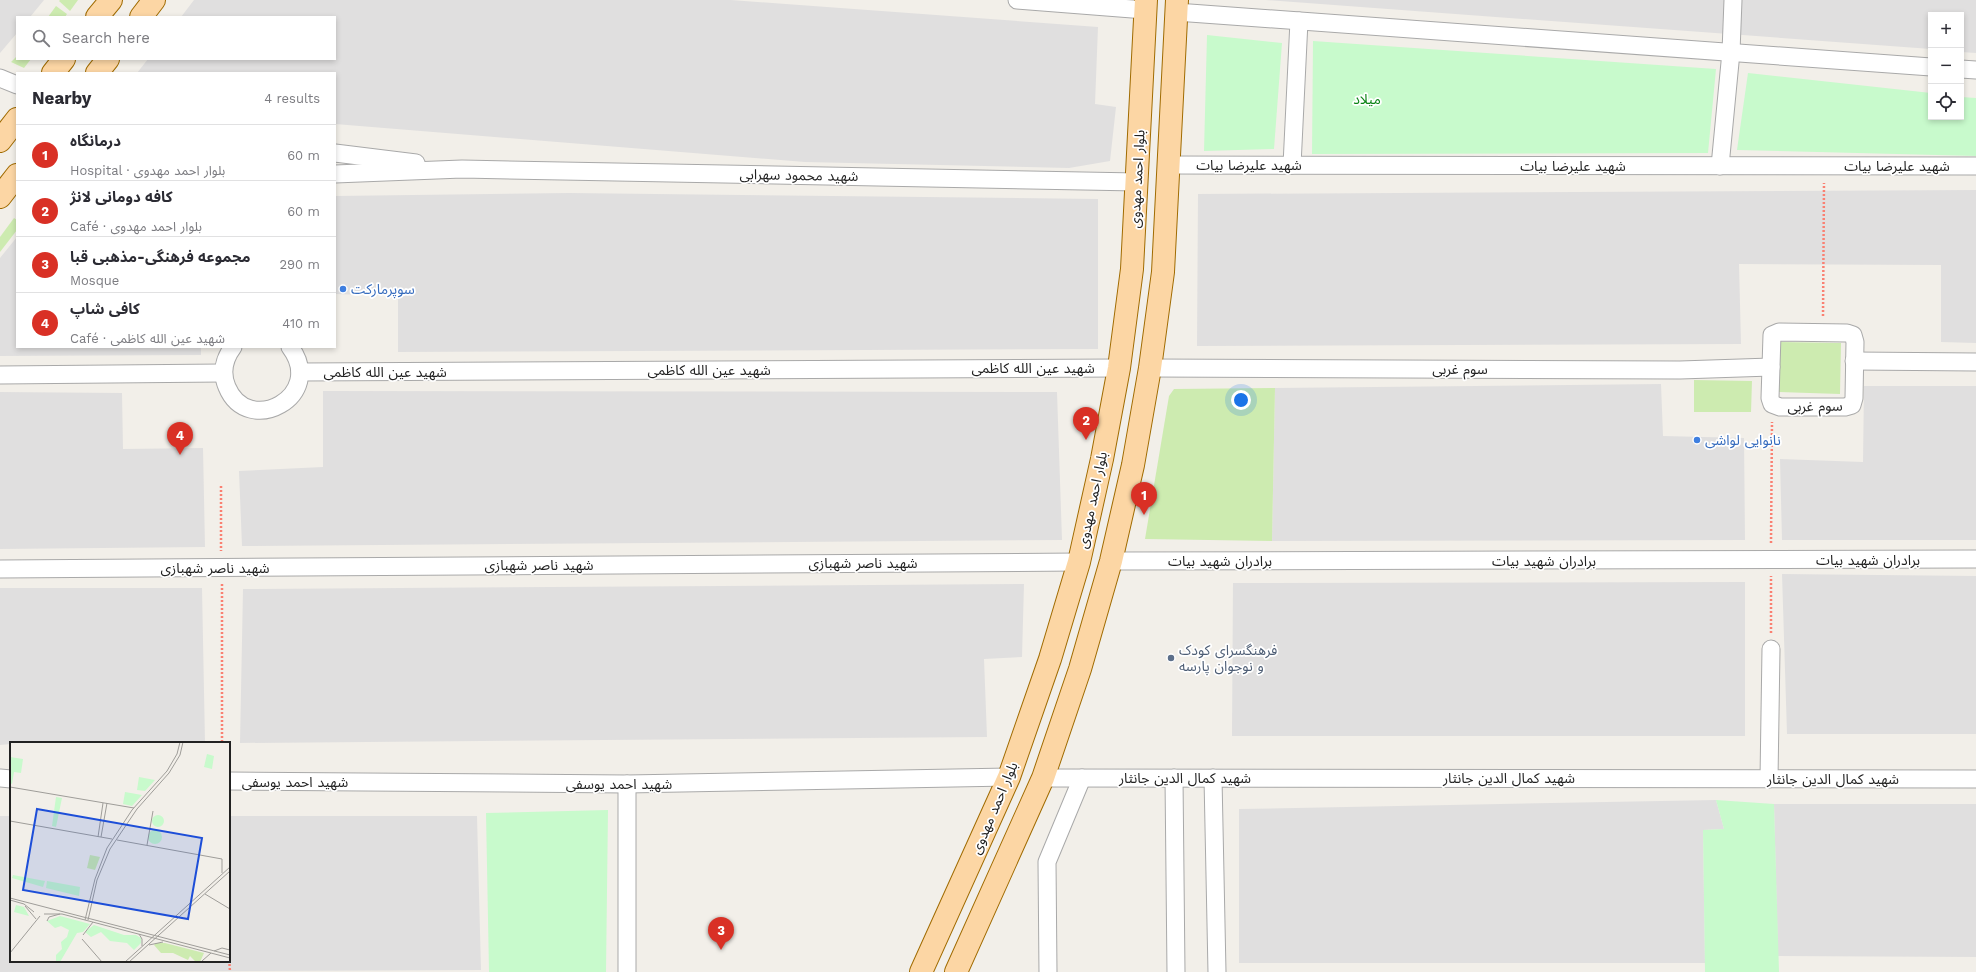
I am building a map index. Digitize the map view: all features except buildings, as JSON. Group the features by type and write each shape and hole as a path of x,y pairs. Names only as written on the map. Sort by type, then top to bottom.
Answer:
{"main road":[{"path":"98,16 111,0"},
{"path":"141,16 154,0"},
{"name":"بلوار احمد مهدوی","path":"922,972 1009,777 1050,660 1079,562 1102,459 1119,368 1132,269 1145,5"},
{"path":"956,972 1043,778 1080,669 1111,561 1133,465 1150,368 1163,272 1177,6"},
{"path":"54,72 63,60"},
{"path":"98,72 107,60"},
{"path":"0,141 16,120"},
{"path":"0,197 16,177"},
{"path":"1119,368 1150,368"},
{"path":"1009,777 1043,778"}],"street":[{"path":"1017,0 1145,5"},
{"path":"1720,166 1731,52 1733,0"},
{"path":"1177,6 1299,21 1928,66"},
{"path":"1292,165 1299,21"},
{"path":"1964,69 1976,70"},
{"path":"0,78 16,85"},
{"name":"شهید محمود سهرابی","path":"336,152 462,169"},
{"name":"شهید علیرضا بیات","path":"1169,165 1976,166"},
{"name":"شهید محمود سهرابی","path":"336,174 462,169 1137,182"},
{"name":"سوم غربی","path":"1780,332 1847,333 1853,335 1854,361 1854,398 1852,405 1845,407 1780,407 1772,404 1770,398 1772,335 1780,332"},
{"path":"233,348 225,363 223,373 227,387 235,400 242,406 262,410 272,409 289,399 295,392 300,372 298,362 291,348"},
{"path":"1854,361 1976,362"},
{"name":"سوم غربی","path":"1150,368 1680,370 1771,367"},
{"name":"شهید عین الله کاظمی","path":"300,372 1119,368"},
{"path":"0,375 223,373"},
{"name":"برادران شهید بیات","path":"1111,561 1976,559"},
{"name":"شهید ناصر شهبازی","path":"0,568 222,568 1079,562"},
{"path":"1770,779 1771,649"},
{"name":"شهید احمد یوسفی","path":"230,781 627,784 1009,777"},
{"name":"شهید کمال الدین جانثار","path":"1043,778 1976,779"},
{"path":"1048,972 1047,862 1082,778"},
{"path":"1174,778 1176,972"},
{"path":"1213,778 1217,972"},
{"path":"627,784 627,972"}],"path":[{"path":"1822,332 1824,166"},
{"path":"1771,649 1772,404"},
{"path":"221,486 222,742"},
{"path":"229,962 230,972"}],"shaded area":[{"path":"0,0 44,0 31,16 16,16 16,34 0,53"},
{"path":"194,0 731,0 1098,27 1095,104 1116,107 1110,161 1069,168 805,162 336,124 336,72 138,72 147,60 336,60 336,16 182,16"},
{"path":"1266,0 1976,0 1976,53 1964,52 1964,12 1928,12 1928,49"},
{"path":"1976,190 1976,343 1941,342 1941,265 1739,264 1741,344 1197,346 1198,194"},
{"path":"569,193 1098,199 1098,349 398,352 398,296 336,294 336,196"},
{"path":"16,238 16,348 201,348 201,355 0,356 0,258"},
{"path":"1661,384 1663,436 1744,438 1745,540 1272,541 1275,388"},
{"path":"1864,386 1976,386 1976,540 1782,540 1780,459 1863,462"},
{"path":"323,391 1057,392 1062,540 242,546 239,471 323,467"},
{"path":"0,392 122,393 123,449 203,448 205,547 0,549"},
{"path":"1782,574 1976,576 1976,734 1787,734"},
{"path":"1745,582 1745,736 1232,736 1233,583"},
{"path":"1024,584 1022,657 984,659 987,737 240,743 243,589"},
{"path":"0,588 202,588 205,742 10,742 10,744 0,745"},
{"path":"1716,800 1724,829 1703,830 1705,963 1239,963 1239,809"},
{"path":"1774,804 1976,804 1976,957 1778,956"},
{"path":"0,816 10,816 10,962 230,962 230,816 477,816 481,970 0,972"}],"green space":[{"path":"78,0 70,11 59,1"},
{"path":"56,6 67,14 66,16 49,16"},
{"path":"1207,35 1282,43 1274,149 1204,151"},
{"name":"میلاد","path":"1313,41 1716,69 1708,153 1312,154"},
{"path":"16,57 16,60 30,60 24,68 11,62"},
{"path":"1748,73 1928,93 1928,120 1964,120 1964,97 1976,98 1976,156 1737,150"},
{"path":"14,218 16,219 16,231 0,252 0,237"},
{"path":"1780,342 1841,343 1840,394 1779,392"},
{"path":"1694,380 1752,381 1751,412 1694,412"},
{"path":"1275,388 1272,541 1145,539 1169,396 1174,389"},
{"path":"1716,800 1774,804 1779,972 1705,972 1703,830 1724,829"},
{"path":"608,810 606,972 489,972 486,813"}],"place":[{"name":"سوپرمارکت","path":"343,289"},
{"name":"کافه دومانی لانژ","path":"1086,440"},
{"name":"نانوایی لواشی","path":"1697,440"},
{"name":"کافی شاپ","path":"180,455"},
{"name":"درمانگاه","path":"1144,515"},
{"name":"فرهنگسرای کودک و نوجوان پارسه","path":"1171,658"},
{"name":"مجموعه فرهنگی-مذهبی قبا","path":"721,950"}]}
